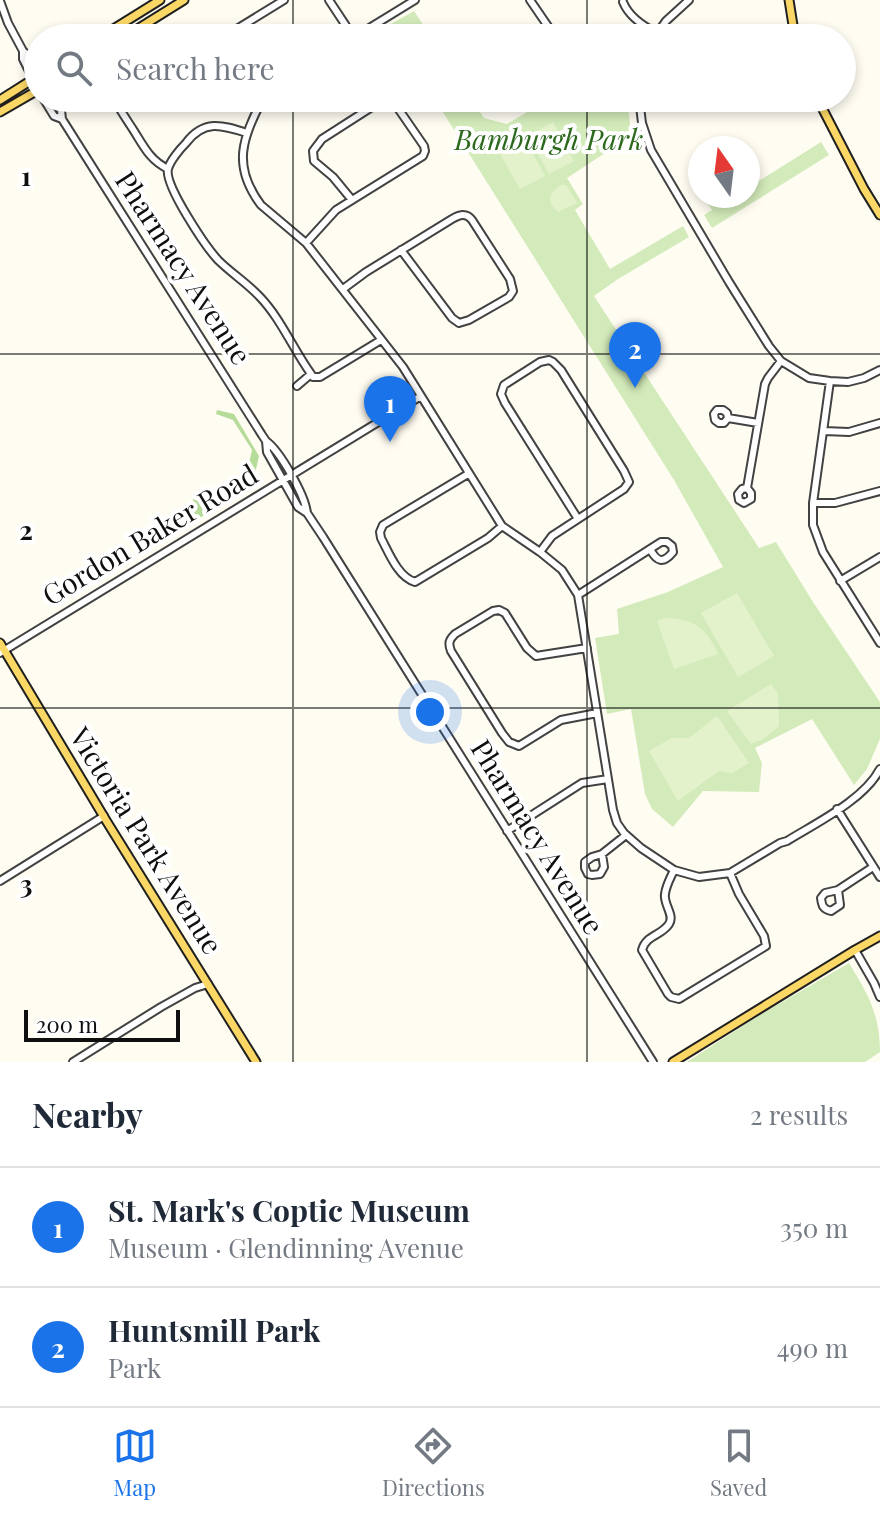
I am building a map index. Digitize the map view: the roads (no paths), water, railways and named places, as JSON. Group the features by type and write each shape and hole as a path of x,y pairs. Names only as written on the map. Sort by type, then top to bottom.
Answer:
{"main road":[{"path":"121,24 160,0"},
{"path":"145,24 184,0"},
{"path":"789,0 793,24"},
{"path":"0,100 24,83"},
{"path":"0,112 24,98"},
{"path":"824,112 880,215"},
{"name":"Victoria Park Avenue","path":"1,648 256,1062"},
{"path":"673,1062 880,936"}],"street":[{"path":"245,24 284,0"},
{"path":"329,0 345,24"},
{"path":"376,24 415,0"},
{"path":"530,0 546,24"},
{"path":"666,24 689,0"},
{"path":"0,1 23,51 24,60"},
{"path":"623,2 628,13 643,24"},
{"name":"Pharmacy Avenue","path":"52,112 62,119"},
{"name":"Pharmacy Avenue","path":"61,112 62,119 266,441 275,447 306,503 307,513"},
{"path":"122,112 146,151 168,169"},
{"path":"257,112 243,143 243,164 250,189 261,205 306,243 403,367 502,526 562,570 578,595 613,810 617,823 626,835 674,870 699,877 730,873 837,809 867,788 880,769"},
{"path":"352,200 333,177 314,161 313,151 322,139 363,112"},
{"path":"306,243 336,210 423,156 424,146 401,112"},
{"path":"641,112 651,150 781,361 809,378 830,381 848,382 880,370"},
{"path":"247,133 223,125 208,127 192,136 168,169 171,189 213,253 267,304 313,377 320,377 381,340"},
{"path":"343,289 401,250 452,219 465,215 472,220 510,279 513,291 509,297 459,323 401,250"},
{"path":"540,552 552,536 624,489 628,485 628,477 561,370 553,362 545,361 504,385 502,398 578,519"},
{"path":"747,488 766,381 781,361"},
{"path":"297,386 311,374"},
{"path":"830,381 813,503 815,535 840,581 878,634 880,643"},
{"name":"Gordon Baker Road","path":"1,648 421,396"},
{"path":"728,418 758,423"},
{"path":"824,431 849,432 880,423"},
{"name":"Pharmacy Avenue","path":"266,441 267,452 298,507 307,513 653,1062"},
{"path":"468,474 381,528 381,538 402,574 415,582 488,538 502,526"},
{"path":"813,503 835,503 880,491"},
{"path":"578,595 650,549"},
{"path":"840,581 880,557"},
{"path":"587,648 536,656 527,648 505,613 499,610 455,634 449,644 502,733 513,744 519,746 561,720 597,713"},
{"path":"507,831 577,786 608,779"},
{"path":"837,809 880,877"},
{"path":"0,881 104,816"},
{"path":"602,854 626,835"},
{"path":"838,890 873,867"},
{"path":"674,870 664,897 670,922 644,942 642,950 668,994 679,999 766,946 766,939 730,873"},
{"path":"855,950 880,997"},
{"path":"73,1062 195,988 208,984"}],"place":[{"name":"Huntsmill Park","path":"635,388"},
{"name":"St. Mark's Coptic Museum","path":"390,442"}],"park label":[{"name":"Bamburgh Park","path":"549,140"}]}
